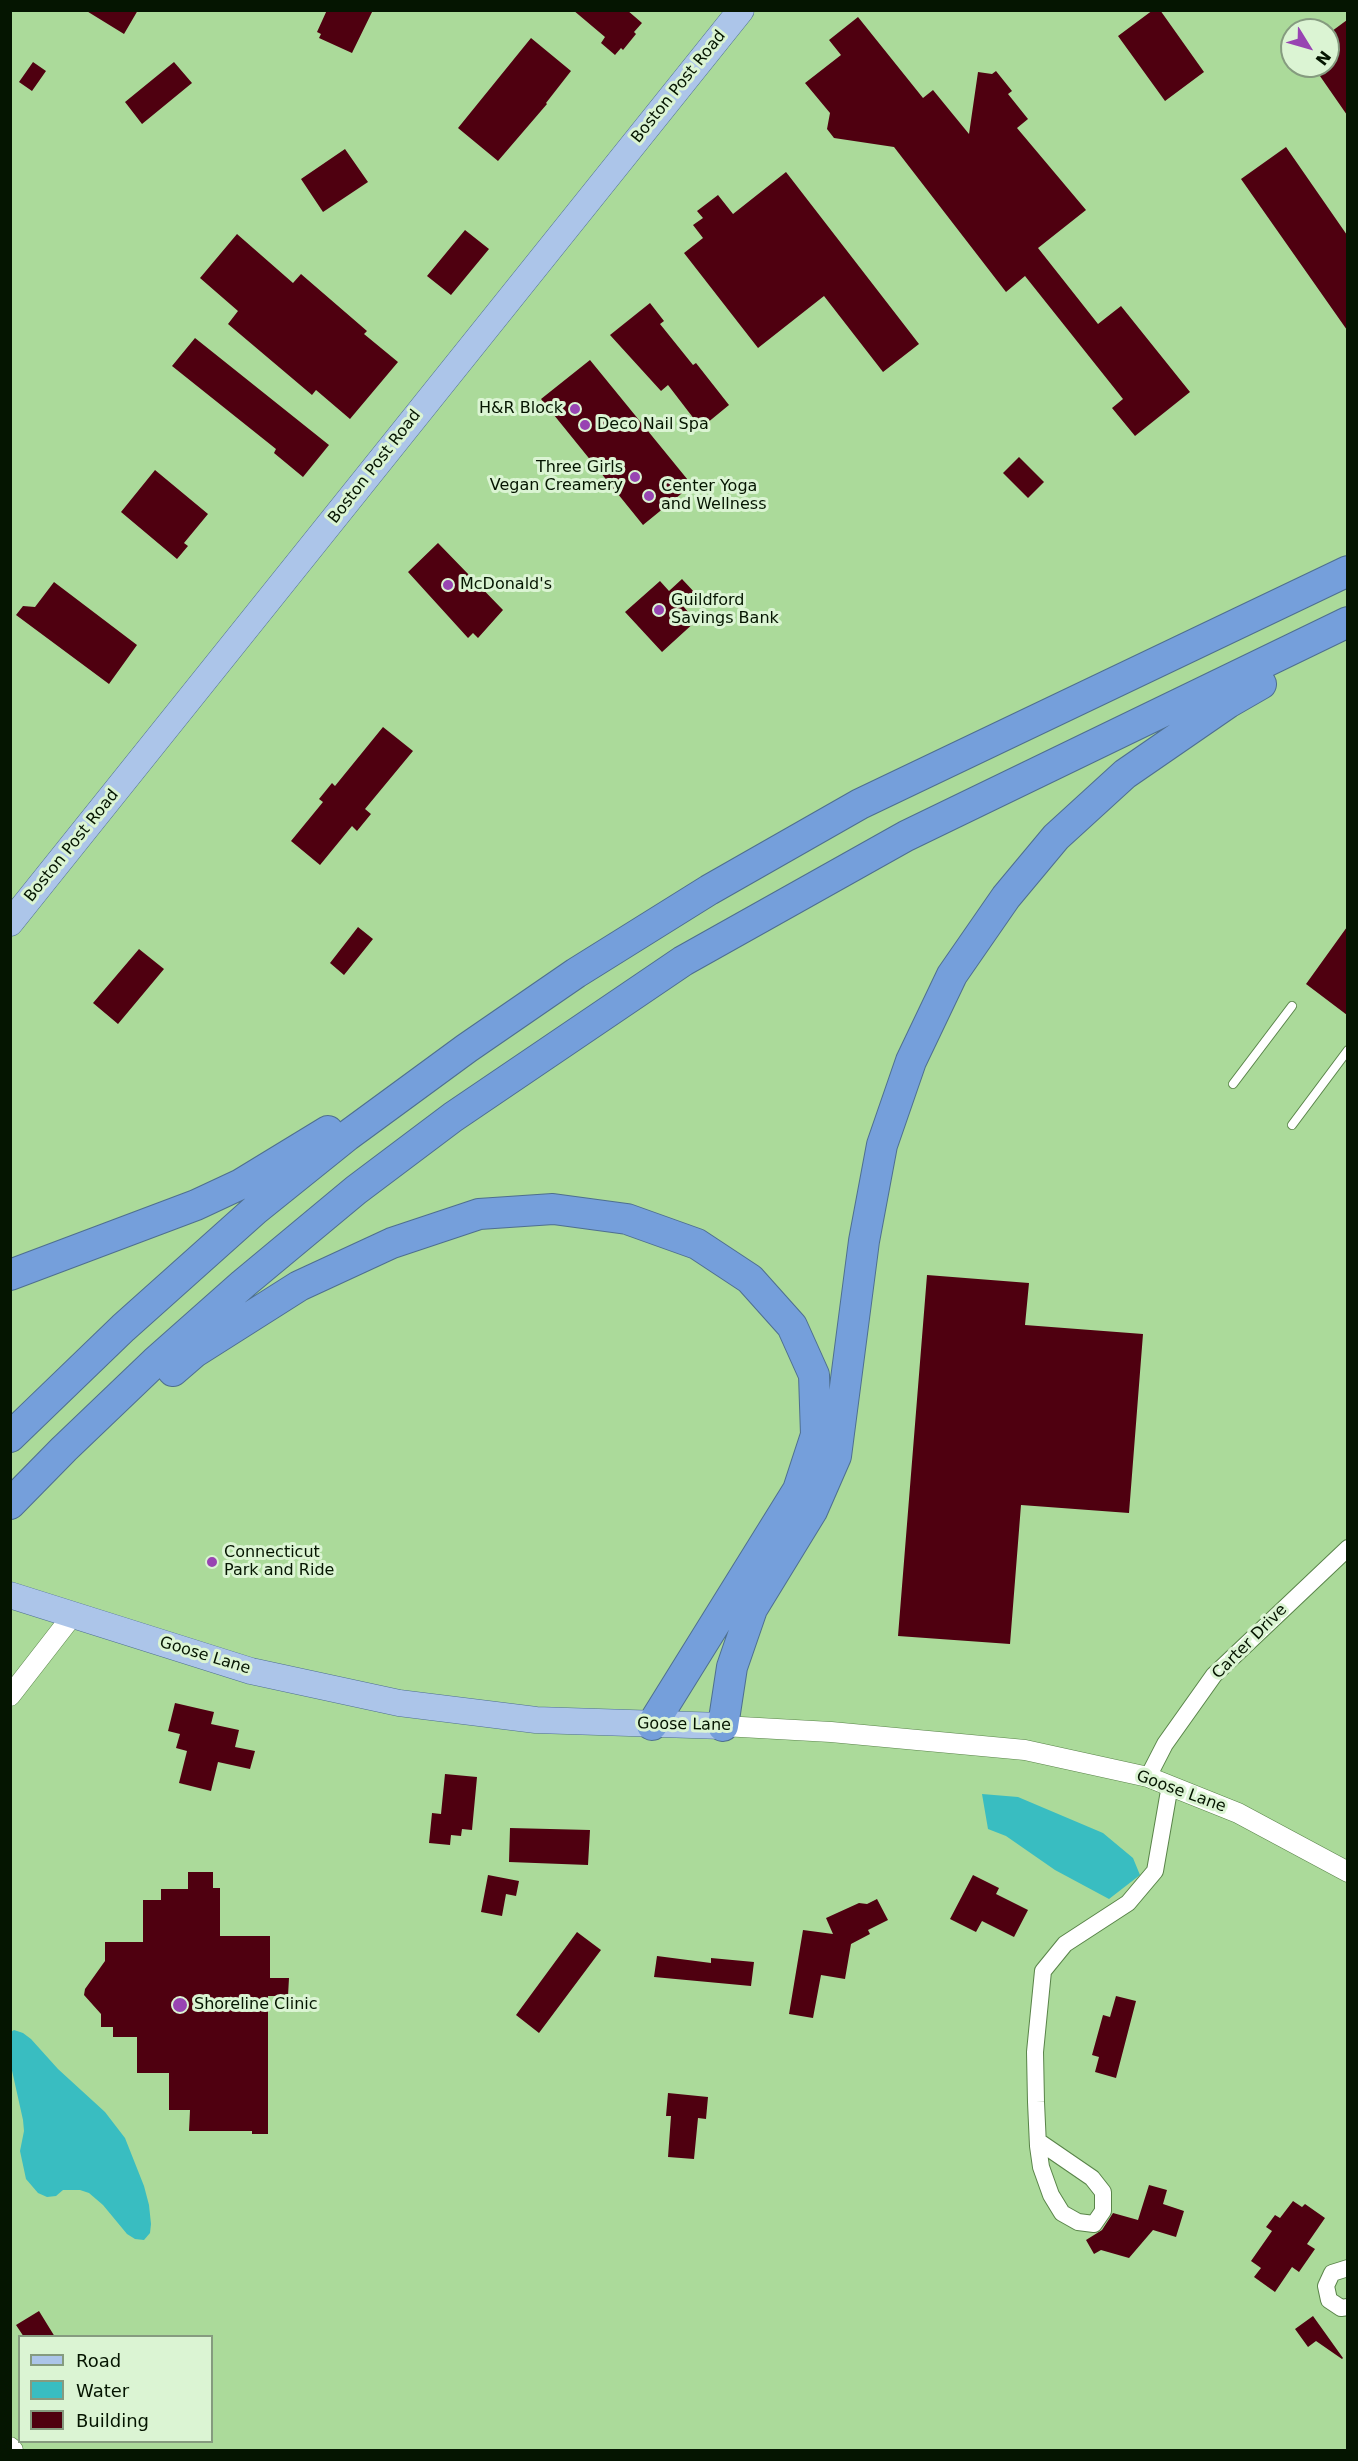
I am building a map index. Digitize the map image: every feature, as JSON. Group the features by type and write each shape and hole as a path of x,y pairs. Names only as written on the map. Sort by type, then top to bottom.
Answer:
{"highway":[{"path":"10,1437 123,1328 255,1210 348,1136 467,1048 576,974 709,890 860,804 1347,571"},
{"path":"10,1506 155,1362 243,1284 356,1190 453,1117 683,962 906,836 1347,622"},
{"path":"723,1725 732,1667 752,1609 812,1511 836,1456 864,1241 882,1145 911,1062 952,975 1006,897 1056,837 1125,774 1228,703 1347,634"},
{"path":"10,1275 196,1205 241,1184 467,1048"},
{"path":"10,1506 195,1352 299,1286 392,1243 479,1214 553,1209 627,1219 697,1244 750,1279 792,1326 814,1375 816,1435 798,1490 652,1725"}],"main road":[{"name":"Boston Post Road","path":"10,923 741,10"},
{"name":"Goose Lane","path":"10,1595 251,1671 399,1703 536,1720 652,1725 723,1725"}],"street":[{"name":"Carter Drive","path":"1148,1777 1166,1744 1214,1675 1347,1548"},
{"path":"10,1696 73,1615"},
{"name":"Goose Lane","path":"723,1725 831,1731 1025,1750 1148,1777 1238,1813 1347,1872"},
{"path":"1038,2140 1092,2178 1103,2192 1103,2211 1094,2224 1078,2222 1062,2213 1051,2195 1041,2167 1038,2140 1035,2052 1043,1971 1065,1944 1128,1903 1155,1871 1170,1785"},
{"path":"1347,2268 1332,2273 1326,2286 1329,2300 1341,2308 1347,2307"}],"lane":[{"path":"1233,1084 1292,1005"},
{"path":"1292,1125 1347,1050"}],"water":[{"path":"982,1794 1018,1797 1103,1833 1133,1858 1140,1875 1109,1899 1055,1870 1006,1836 988,1829"},
{"path":"14,2030 31,2039 58,2069 105,2112 125,2138 149,2205 150,2233 144,2240 135,2239 127,2234 103,2205 89,2193 80,2190 63,2190 56,2196 47,2197 38,2193 26,2179 20,2151 24,2131 23,2120 11,2066 11,2032"}],"building":[{"path":"85,10 138,10 124,34"},
{"path":"327,10 373,10 352,53 319,38 321,34 317,32"},
{"path":"573,10 627,10 642,23 623,50 621,48 615,55 601,43 605,37"},
{"path":"1153,10 1160,10 1204,72 1165,101 1118,36"},
{"path":"858,17 923,98 933,90 969,134 978,72 992,74 996,71 1012,91 1008,94 1028,119 1017,128 1086,210 1038,248 1098,324 1121,306 1190,392 1135,436 1112,408 1123,399 1025,276 1006,292 894,147 834,138 827,129 830,113 805,83 841,55 829,40"},
{"path":"1347,20 1347,115 1321,78 1340,78 1340,25"},
{"path":"531,38 571,71 547,104 498,161 458,128"},
{"path":"33,62 46,71 32,91 19,82"},
{"path":"174,62 192,83 142,124 125,102"},
{"path":"1286,147 1347,235 1347,330 1241,179"},
{"path":"345,149 368,182 323,212 301,179"},
{"path":"786,172 919,344 883,372 824,296 758,348 684,253 703,238 693,225 703,218 697,211 718,195 733,214"},
{"path":"465,230 489,249 451,295 427,276"},
{"path":"237,234 293,283 301,274 367,331 364,334 398,362 350,419 316,390 312,395 228,324 238,311 200,278"},
{"path":"650,303 664,321 660,324 693,365 696,363 729,405 701,428 668,385 661,391 610,335"},
{"path":"195,338 329,445 303,477 274,453 276,449 172,366"},
{"path":"590,360 692,485 643,525 541,399"},
{"path":"1019,457 1044,482 1028,498 1003,473"},
{"path":"155,470 208,514 184,543 188,546 177,559 121,512"},
{"name":"McDonald's","path":"438,543 503,610 478,638 473,633 468,638 408,572"},
{"path":"682,579 696,594 683,606 696,621 662,652 625,612 660,581 669,591"},
{"path":"54,582 137,645 109,684 16,615 23,606 35,607"},
{"path":"383,727 413,751 365,809 371,814 357,831 352,826 320,865 291,841 323,802 319,799 332,783 335,786"},
{"path":"358,927 373,939 344,975 330,963"},
{"path":"1347,927 1347,1015 1306,984"},
{"path":"139,949 164,969 118,1024 93,1003"},
{"path":"927,1275 1029,1283 1025,1325 1143,1334 1129,1513 1021,1505 1010,1644 898,1636"},
{"path":"175,1703 214,1712 211,1724 239,1730 235,1747 255,1751 250,1769 218,1762 211,1791 179,1783 187,1751 176,1748 180,1734 168,1731"},
{"path":"445,1774 477,1777 472,1830 462,1829 461,1836 451,1835 450,1845 429,1843 432,1813 441,1814"},
{"path":"510,1828 590,1830 588,1865 509,1862"},
{"name":"Shoreline Clinic","path":"188,1872 213,1872 213,1888 220,1888 220,1936 270,1936 270,1978 289,1978 288,1996 268,1996 268,2134 252,2134 252,2131 189,2131 190,2110 169,2110 169,2073 137,2073 137,2037 113,2037 113,2027 101,2027 101,2014 84,1995 85,1989 105,1961 105,1942 143,1942 143,1900 161,1900 161,1889 188,1889"},
{"path":"488,1875 519,1881 516,1896 506,1894 502,1916 481,1912"},
{"path":"973,1875 999,1888 996,1894 1028,1910 1014,1937 982,1921 976,1932 950,1919"},
{"path":"877,1899 888,1920 868,1930 870,1934 851,1944 845,1979 821,1975 813,2018 789,2014 803,1930 833,1934 826,1918 859,1903 867,1904"},
{"path":"577,1932 601,1950 539,2033 516,2015"},
{"path":"657,1956 711,1963 711,1958 754,1962 751,1986 654,1977"},
{"path":"1116,1996 1136,2001 1116,2078 1095,2072 1099,2057 1092,2055 1103,2015 1110,2017"},
{"path":"668,2093 708,2097 706,2119 698,2118 694,2159 668,2157 671,2116 666,2116"},
{"path":"1149,2185 1167,2190 1163,2204 1184,2211 1176,2237 1153,2230 1129,2258 1101,2250 1094,2254 1086,2240 1102,2230 1113,2213 1138,2220"},
{"path":"1293,2201 1302,2207 1305,2204 1325,2218 1307,2244 1315,2249 1299,2272 1292,2267 1275,2292 1254,2277 1261,2268 1251,2261 1272,2231 1266,2227 1275,2215 1280,2218"},
{"path":"39,2311 54,2335 23,2335 16,2325"},
{"path":"1313,2316 1342,2359 1316,2341 1308,2347 1295,2329"}],"place":[{"name":"H&R Block","path":"575,409"},
{"name":"Deco Nail Spa","path":"585,425"},
{"name":"Three Girls Vegan Creamery","path":"635,477"},
{"name":"Center Yoga and Wellness","path":"649,496"},
{"name":"McDonald's","path":"448,585"},
{"name":"Guildford Savings Bank","path":"659,610"},
{"name":"Connecticut Park and Ride","path":"212,1562"},
{"name":"Shoreline Clinic","path":"180,2005"}]}
